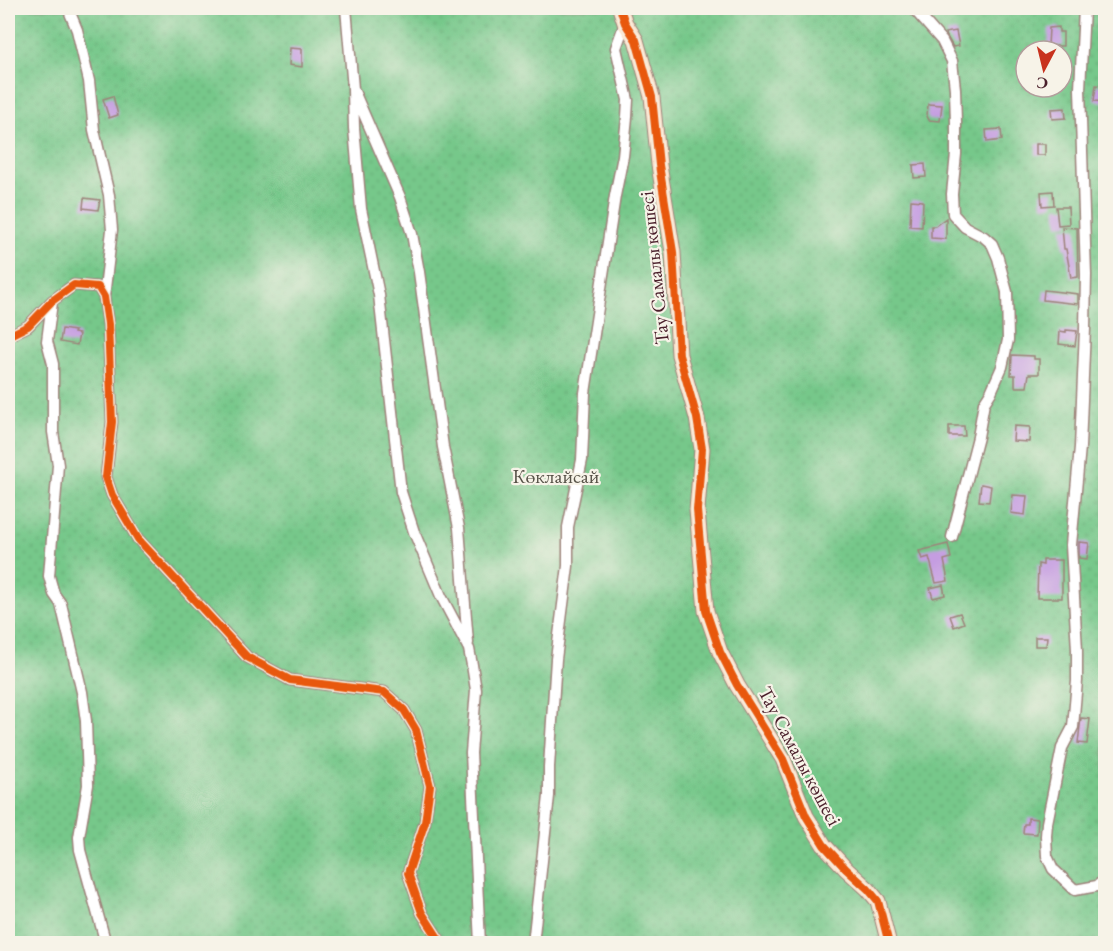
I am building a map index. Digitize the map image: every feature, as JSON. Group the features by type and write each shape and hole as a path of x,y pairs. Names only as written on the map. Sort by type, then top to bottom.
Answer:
{"street":[{"path":"68,8 77,30 89,81 94,130 109,195 112,230 104,297 108,324 112,422 106,477 112,495 138,539 247,657 290,680 384,692 404,710 416,729 430,786 425,822 408,873 422,913 442,944"},
{"path":"346,8 361,209 379,295 401,492 414,532 441,596 469,649"},
{"name":"Тау Самалы көшесі","path":"620,8 625,23 636,40 652,97 659,165 674,252 679,355 698,418 702,449 697,510 706,611 720,651 737,685 783,759 806,816 824,845 878,901 889,944"},
{"path":"913,8 942,41 952,61 956,89 953,214 965,227 992,244 1007,292 1008,340 1002,367 984,404 978,437 952,537"},
{"path":"1084,8 1080,126 1083,150 1086,318 1071,544 1077,681 1073,727 1062,748 1047,824 1047,856 1053,868 1075,890 1097,886 1106,879"},
{"path":"533,944 549,796 556,659 568,566 568,527 582,460 585,393 623,156 627,117 628,100 616,48 625,23"},
{"path":"353,89 400,197 412,234 444,447 459,528 469,649 476,690 471,753 480,944"},
{"path":"8,336 28,326 52,301 74,285 98,288 104,297"},
{"path":"52,301 46,341 53,364 53,432 58,465 49,576 54,594 61,604 82,692 86,721 87,785 79,837 80,850 106,944"}],"green space":[{"name":"Көклайсай","path":"8,8 1105,8 1105,943 8,943"}],"building":[{"path":"1059,27 1059,32 1063,32 1063,39 1048,39 1049,28"},
{"path":"956,31 959,46 953,47 945,33"},
{"path":"290,48 302,49 302,67 289,65"},
{"path":"1096,85 1106,86 1106,102 1094,101"},
{"path":"113,96 118,115 109,118 103,99"},
{"path":"928,104 942,105 940,121 929,120"},
{"path":"1065,108 1066,118 1052,119 1051,109"},
{"path":"1001,129 1002,140 987,142 986,130"},
{"path":"1036,144 1045,144 1045,155 1036,155"},
{"path":"925,164 926,177 914,178 913,165"},
{"path":"1053,191 1054,205 1042,206 1041,192"},
{"path":"84,198 100,200 98,210 83,208"},
{"path":"911,200 923,201 922,227 910,226"},
{"path":"1056,207 1068,207 1069,224 1058,225"},
{"path":"946,218 946,239 931,238 931,226 935,226"},
{"path":"1062,227 1077,228 1078,277 1071,278 1066,249 1064,249"},
{"path":"1044,290 1078,294 1078,304 1043,300"},
{"path":"62,329 79,334 77,345 60,342"},
{"path":"1066,330 1077,331 1075,346 1059,344 1060,331 1066,332"},
{"path":"1012,355 1034,356 1034,359 1039,359 1039,374 1029,374 1027,387 1015,387 1015,375 1011,375"},
{"path":"949,426 964,426 965,436 949,436"},
{"path":"1014,426 1030,427 1029,442 1013,441"},
{"path":"981,484 991,486 989,502 979,501"},
{"path":"1013,495 1027,496 1025,515 1011,513"},
{"path":"1079,542 1089,543 1087,559 1079,558"},
{"path":"948,544 951,558 944,560 948,581 936,583 929,557 922,559 919,551"},
{"path":"1043,560 1062,560 1062,598 1037,598 1038,564 1043,565"},
{"path":"943,585 945,595 933,598 930,588"},
{"path":"960,613 964,623 954,627 950,616"},
{"path":"1035,637 1047,637 1046,646 1035,646"},
{"path":"1081,718 1090,719 1087,744 1078,743"},
{"path":"1028,818 1038,819 1037,834 1023,833 1024,824 1028,824"}],"cycle path":[{"path":"620,8 625,23 636,40 652,97 659,165 673,252 679,355 697,418 702,449 697,510 706,611 720,652 737,685 783,759 806,816 824,845 878,901 889,944"},
{"path":"8,336 28,326 52,301 74,285 98,287 104,297 108,324 112,422 106,477 112,495 138,539 247,657 290,680 384,692 404,710 416,730 430,786 425,822 408,873 422,913 442,944"}]}
